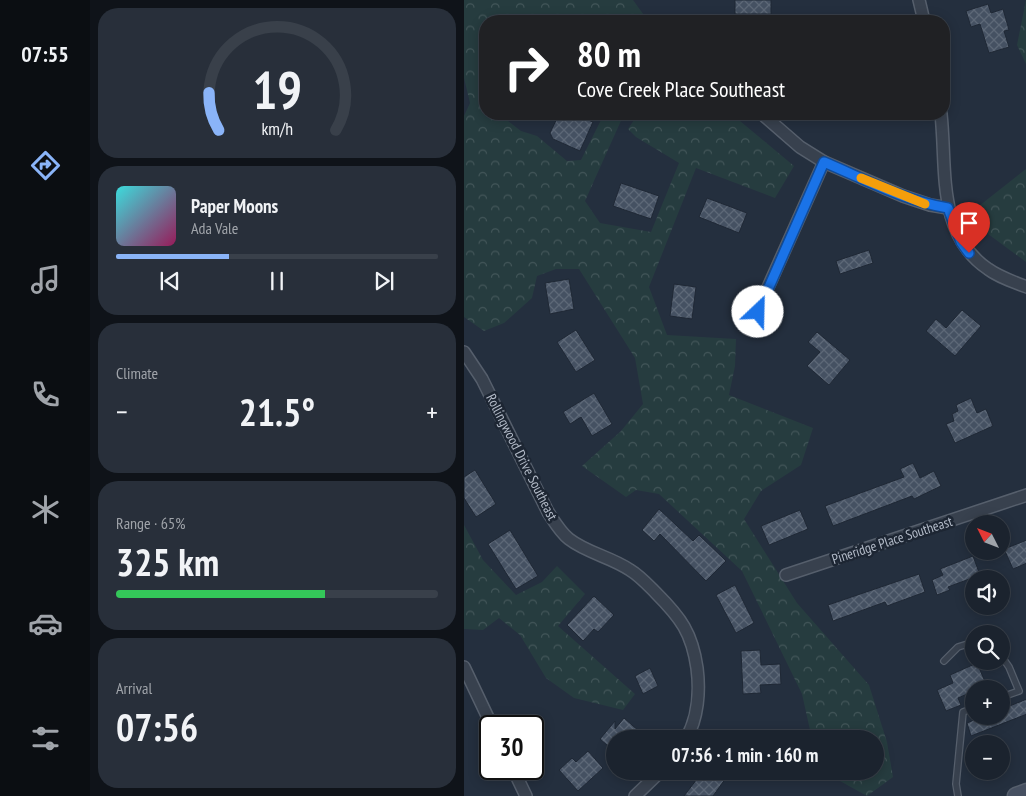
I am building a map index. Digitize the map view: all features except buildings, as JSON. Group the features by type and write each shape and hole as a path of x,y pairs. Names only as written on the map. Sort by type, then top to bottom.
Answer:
{"main road":[{"path":"1016,796 1026,792"}],"street":[{"path":"919,0 923,15"},
{"path":"769,120 800,147 824,162 903,196 930,205 948,208"},
{"path":"941,120 948,208 961,242 969,253 987,269 1026,287"},
{"path":"758,312 824,162"},
{"name":"Rollingwood Drive Southeast","path":"464,352 482,379 548,512 558,528 568,539 580,546 630,569 675,611 684,624 692,640 698,679 696,716 690,730"},
{"name":"Pineridge Place Southeast","path":"786,575 1026,495"},
{"path":"464,667 487,715"},
{"path":"518,780 526,796"},
{"path":"635,796 652,780"}],"lane":[{"path":"944,662 958,647 965,645"},
{"path":"1010,670 1018,691 1010,694"},
{"path":"958,796 956,784 963,712 965,711"}],"green space":[{"path":"464,0 633,0 644,15 479,15 479,120 507,120 521,131 537,136 567,161 581,160 601,120 621,120 585,201 600,223 651,232 679,163 636,137 628,129 634,120 738,120 794,166 775,198 696,168 649,287 667,335 736,339 735,366 729,395 813,428 801,465 761,491 744,519 797,603 869,685 883,730 810,730 802,694 742,571 659,494 636,490 626,497 582,466 621,431 643,404 635,358 579,269 556,269 537,276 532,298 504,323 484,331 464,317 464,116 470,103 464,78"},
{"path":"1027,0 1026,64 1017,45"},
{"path":"1026,169 1026,262 965,217"},
{"path":"464,525 483,560 516,595 542,582 557,566 585,594 558,626 635,694 623,710 574,698 546,678 520,635 499,618 483,630 464,629"},
{"path":"884,732 893,777 867,796 838,780 884,780"}],"slow traffic":[{"path":"861,178 925,204"}],"route":[{"path":"758,312 824,162 903,196 930,205 948,208 961,242 969,253"}]}
